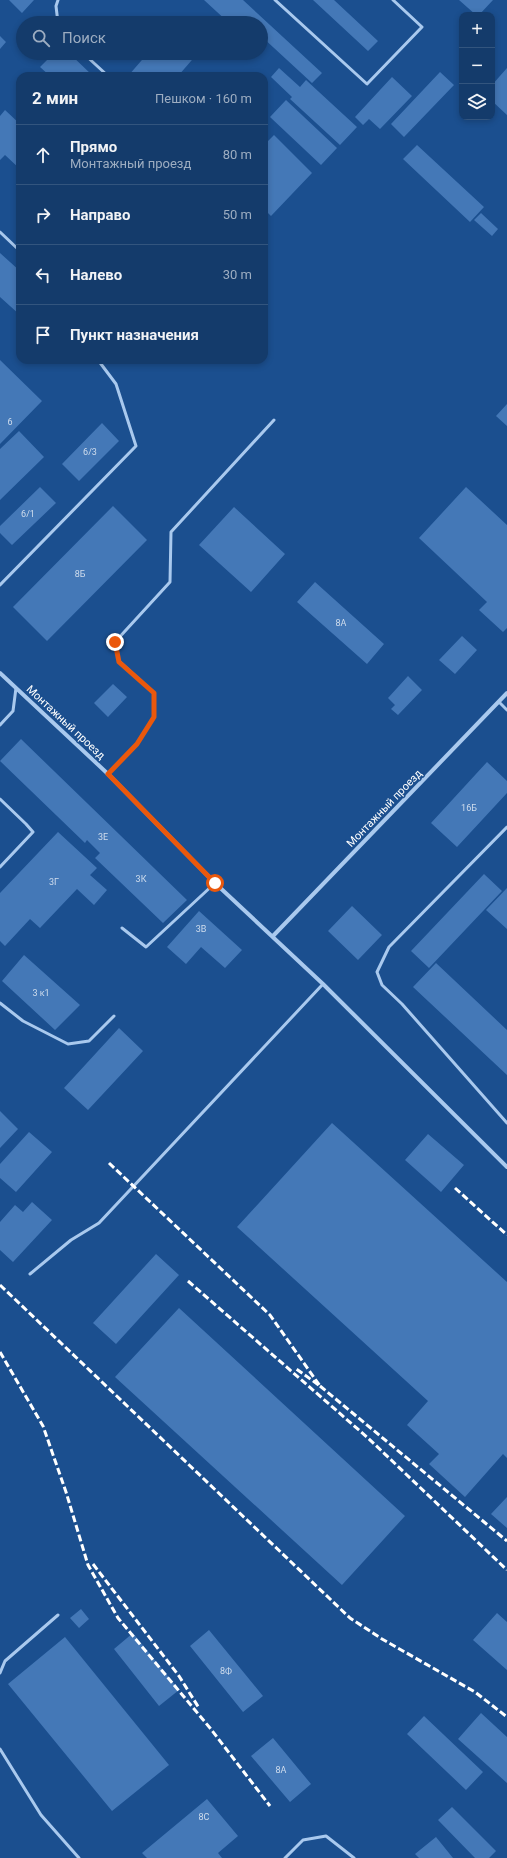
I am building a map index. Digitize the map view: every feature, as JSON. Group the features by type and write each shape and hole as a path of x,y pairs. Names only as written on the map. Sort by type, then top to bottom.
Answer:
{"street":[{"name":"Монтажный проезд","path":"0,673 108,774 215,883 323,984 507,1166"},
{"name":"Монтажный проезд","path":"273,936 507,693"}],"lane":[{"path":"57,16 56,6 58,0"},
{"path":"275,0 367,84 422,27 393,0"},
{"path":"91,60 104,72"},
{"path":"0,232 16,247"},
{"path":"0,585 136,446 116,384 101,364"},
{"path":"108,774 137,744 154,717 154,693 119,662 115,642 170,582 171,532 274,420"},
{"path":"0,724 13,711 16,688"},
{"path":"498,702 507,710"},
{"path":"0,799 33,832 0,867"},
{"path":"507,827 389,947 377,972 382,985 402,1004 507,1123"},
{"path":"122,928 146,947 215,883"},
{"path":"30,1274 71,1240 99,1223 323,984"},
{"path":"0,1003 23,1021 68,1044 89,1041 114,1016"},
{"path":"0,1673 6,1661 58,1615"},
{"path":"0,1749 41,1815 80,1858"},
{"path":"285,1858 303,1840 326,1836 354,1858"}],"building":[{"path":"9,0 34,0 22,13"},
{"path":"204,0 243,0 260,16 221,16"},
{"path":"313,0 334,0 378,41 368,51"},
{"path":"459,0 493,0 482,12 473,12"},
{"path":"268,23 322,73 312,83 268,42"},
{"path":"0,36 6,42 0,49"},
{"path":"47,60 76,60 89,72 46,72 40,67"},
{"path":"142,60 192,60 181,72 131,72"},
{"path":"279,68 300,87 306,80 357,127 340,145 290,99 292,97 271,77"},
{"path":"507,68 507,115 495,104 495,82"},
{"path":"440,72 454,85 404,137 391,124"},
{"path":"392,77 412,96 380,129 369,119 363,125 355,117"},
{"path":"286,100 337,148 321,165 270,117"},
{"path":"5,110 16,120 16,165 5,155 0,160 0,116"},
{"path":"274,135 312,173 271,216 268,213 268,141"},
{"path":"417,145 484,207 470,222 403,159"},
{"path":"481,213 498,229 492,236 474,220"},
{"path":"0,253 16,267 16,311 0,297"},
{"path":"0,360 42,401 0,444"},
{"path":"507,404 507,426 496,416"},
{"path":"102,423 119,441 79,481 62,464"},
{"path":"19,431 44,457 0,500 0,449"},
{"path":"40,487 56,503 12,545 0,533 0,526"},
{"path":"466,487 507,525 507,628 503,632 479,610 487,602 419,538"},
{"path":"113,506 147,540 47,641 13,607"},
{"path":"234,507 285,554 251,592 199,545"},
{"path":"315,582 384,644 367,664 297,602"},
{"path":"462,636 477,650 455,674 439,660"},
{"path":"408,676 422,690 398,715 391,709 395,705 388,698"},
{"path":"113,684 127,697 108,717 94,703"},
{"path":"21,739 187,900 163,923 95,858 100,853 87,840 85,843 0,761"},
{"path":"487,762 507,781 507,793 457,847 431,823"},
{"path":"58,832 97,868 90,875 107,890 94,905 77,889 40,928 30,919 5,946 0,941 0,893"},
{"path":"484,874 502,891 429,968 411,951"},
{"path":"507,888 507,929 486,910"},
{"path":"352,906 382,935 358,960 328,931"},
{"path":"199,911 242,950 225,968 201,947 186,964 167,947"},
{"path":"24,955 80,1005 55,1030 2,981"},
{"path":"436,963 507,1030 507,1075 413,987"},
{"path":"119,1028 143,1051 88,1110 64,1088"},
{"path":"0,1111 18,1129 0,1148"},
{"path":"332,1123 507,1282 507,1458 503,1454 465,1497 429,1464 439,1454 407,1425 428,1401 237,1227"},
{"path":"29,1132 52,1152 16,1192 0,1178 0,1164"},
{"path":"428,1134 464,1165 441,1192 405,1160"},
{"path":"32,1202 52,1220 13,1262 0,1250 0,1222 15,1205 23,1212"},
{"path":"156,1254 179,1275 116,1344 93,1323"},
{"path":"179,1308 405,1516 342,1585 115,1377"},
{"path":"507,1497 507,1528 491,1514"},
{"path":"81,1609 89,1619 79,1628 70,1618"},
{"path":"497,1613 507,1622 507,1670 473,1640"},
{"path":"209,1630 263,1696 243,1712 190,1646"},
{"path":"133,1633 179,1690 159,1706 114,1649"},
{"path":"65,1637 169,1765 112,1811 8,1684"},
{"path":"481,1713 507,1737 507,1783 458,1739"},
{"path":"424,1716 483,1772 466,1790 407,1734"},
{"path":"273,1738 311,1784 290,1802 251,1756"},
{"path":"207,1799 238,1836 218,1853 222,1858 147,1858 142,1853"},
{"path":"452,1807 496,1851 489,1858 475,1858 438,1820"},
{"path":"436,1837 453,1858 419,1858 415,1854"}],"railway":[{"path":"109,1163 270,1315 320,1386 295,1368"},
{"path":"455,1188 507,1235"},
{"path":"188,1281 368,1438 507,1570"},
{"path":"0,1285 350,1618 382,1639 475,1692 507,1717"},
{"path":"0,1352 43,1426 66,1492 88,1565 118,1618 210,1728 270,1806"},
{"path":"320,1386 507,1541"},
{"path":"93,1564 179,1676 199,1708"}],"route":[{"path":"115,642 119,662 154,693 154,717 137,744 108,774 215,883"}]}
